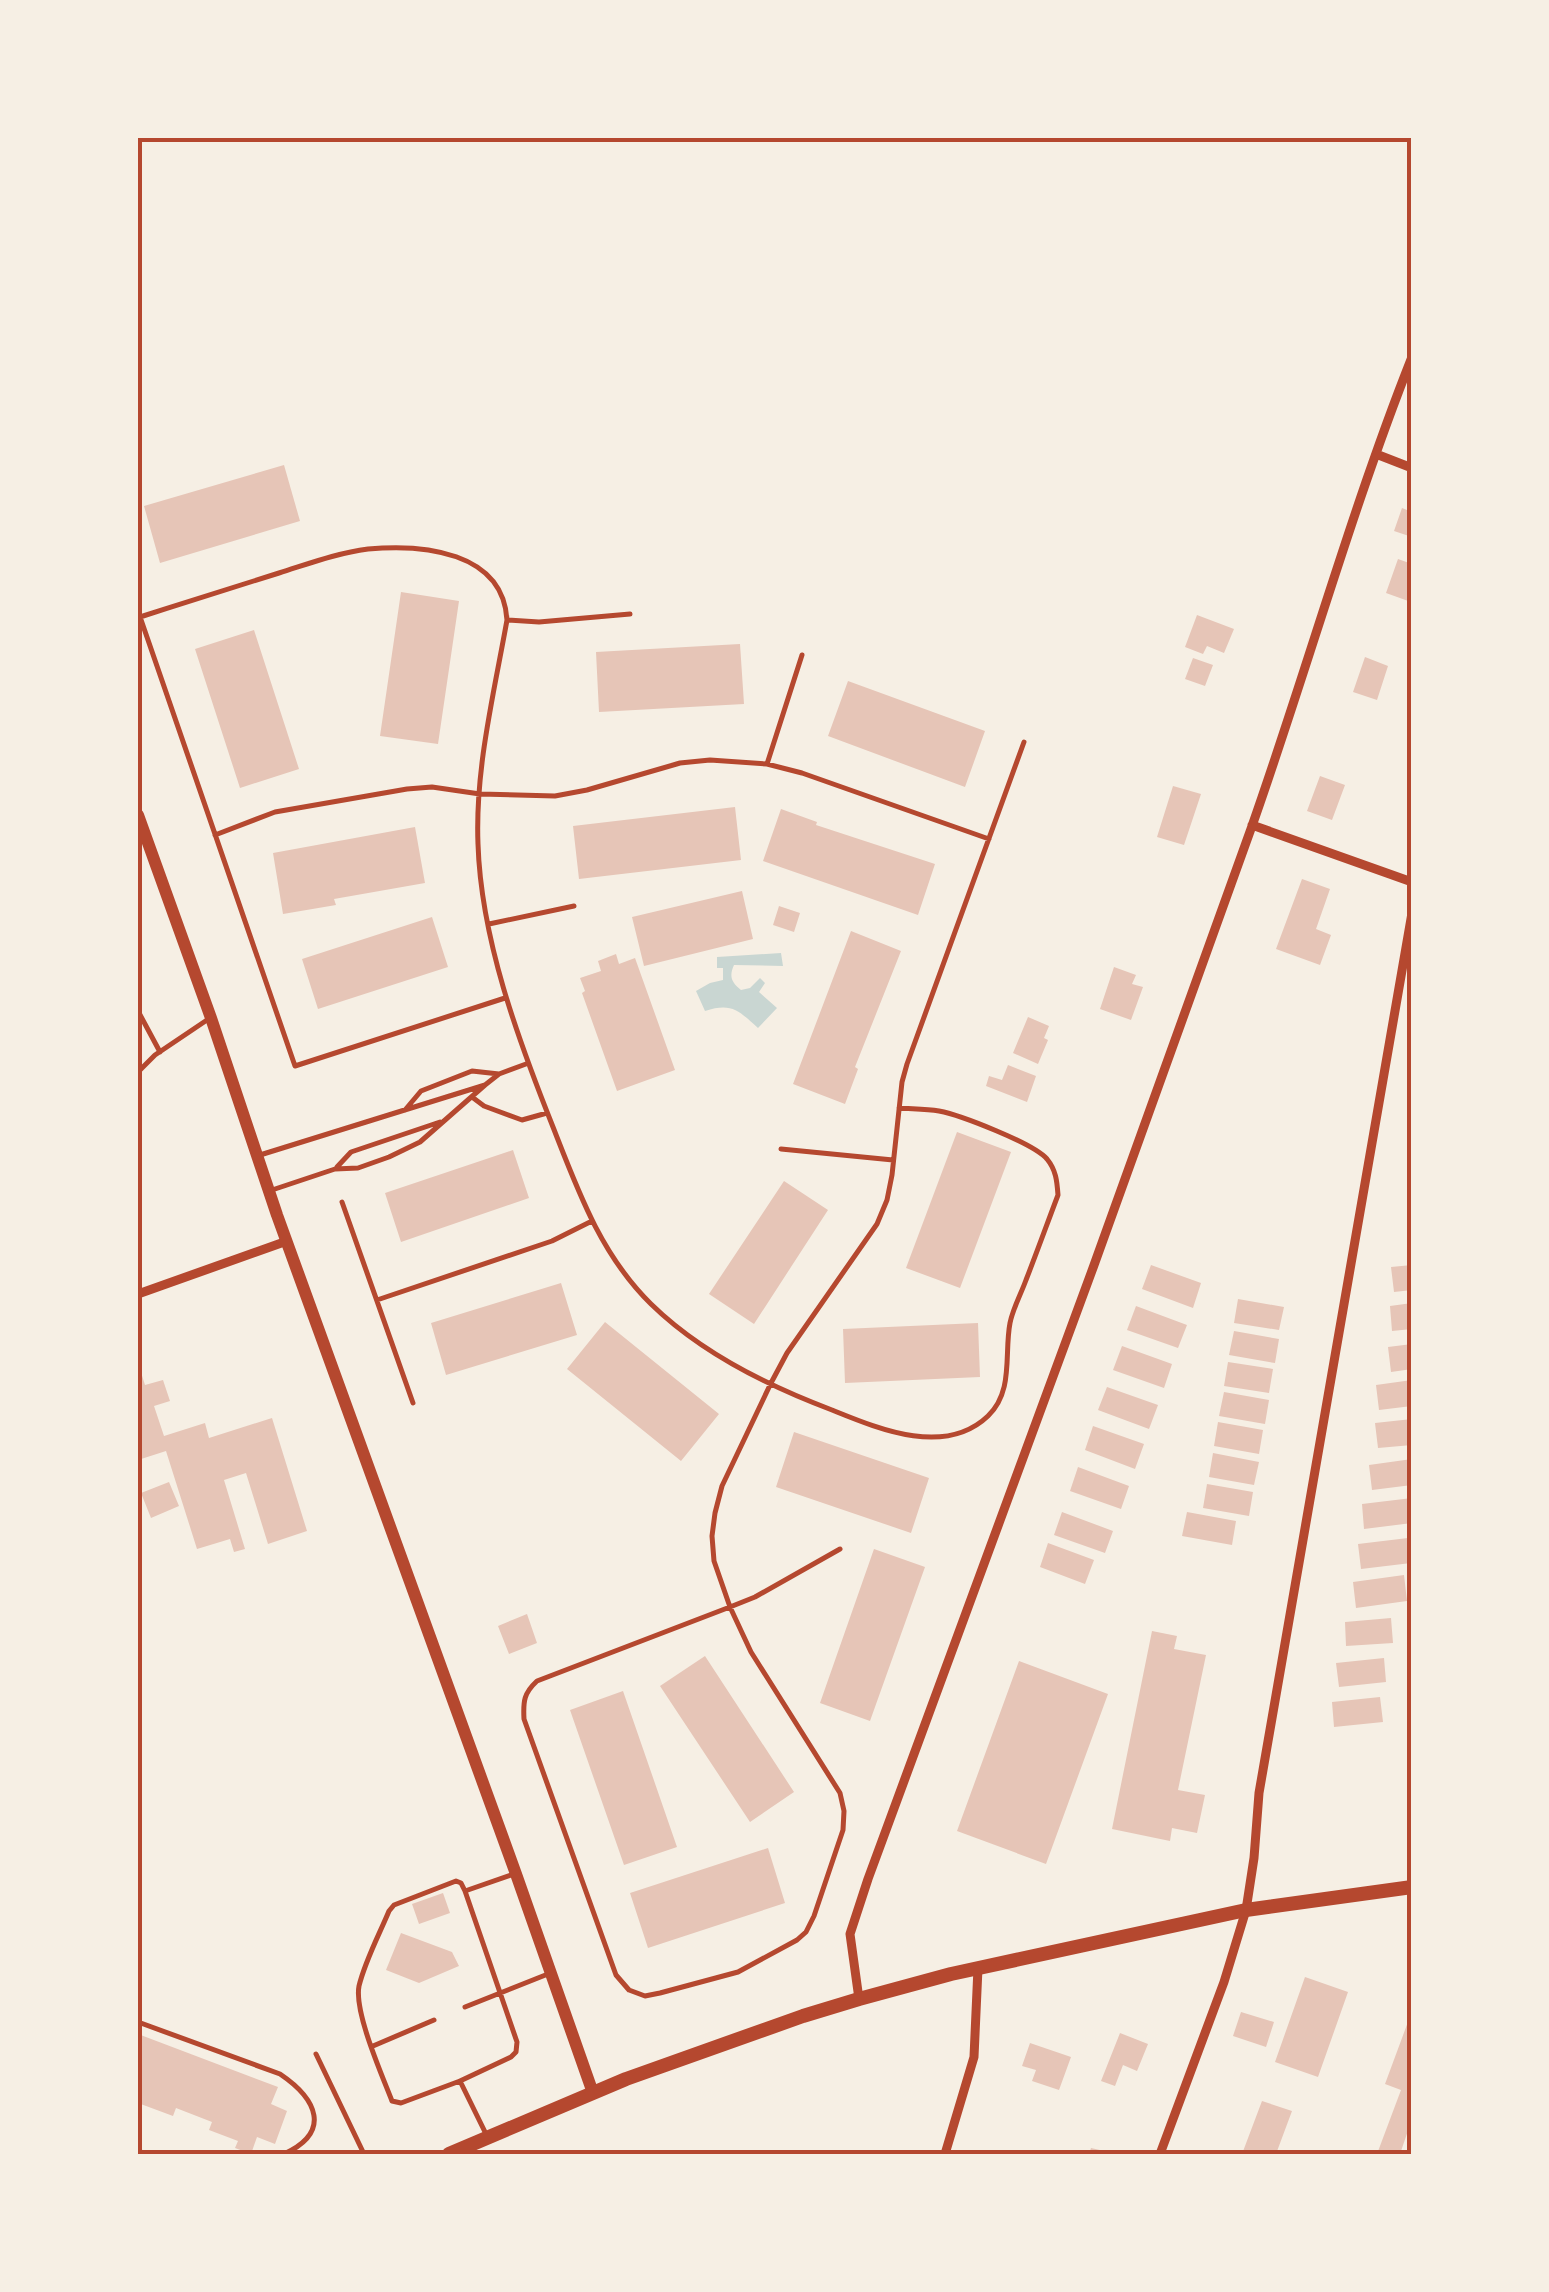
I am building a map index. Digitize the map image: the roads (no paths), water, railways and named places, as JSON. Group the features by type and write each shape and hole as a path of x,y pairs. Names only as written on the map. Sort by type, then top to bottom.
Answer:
{"main road":[{"path":"138,815 592,2093"},
{"path":"449,2154 592,2093 859,1998 1246,1910 1412,1886"}],"street":[{"path":"859,1998 850,1934 868,1880 1252,825 1412,357"},
{"path":"1376,454 1412,468"},
{"path":"1252,825 1412,882"},
{"path":"1160,2154 1224,1982 1246,1910 1259,1793 1412,914"},
{"path":"138,1294 287,1241"},
{"path":"945,2154 974,2056 978,1968"}],"lane":[{"path":"506,998 295,1066 139,614 330,557 366,550 426,550 459,557 483,569 506,603 507,620 482,766 479,873 506,998 527,1064 592,1221 607,1249 652,1306 722,1358 825,1408 876,1427 918,1437 943,1437 972,1428 990,1414 1004,1392 1010,1322 1058,1196 1056,1174 1035,1148 943,1112 899,1108"},
{"path":"507,620 539,622 630,614"},
{"path":"767,764 802,655"},
{"path":"840,1549 755,1597 730,1607 538,1681 528,1690 523,1701 524,1719 616,1976 629,1990 645,1996 738,1972 796,1940 806,1932 814,1916 843,1830 840,1794 751,1652 730,1607 714,1560 715,1513 722,1486 787,1353 876,1224 887,1200 907,1064 1024,742"},
{"path":"215,834 275,812 407,788 555,796 680,763 710,760 767,764 989,839"},
{"path":"489,924 574,906"},
{"path":"138,1011 160,1052"},
{"path":"138,1072 211,1018"},
{"path":"269,1191 335,1169 358,1168 420,1142 499,1074 527,1064"},
{"path":"404,1111 421,1091 472,1071 499,1074"},
{"path":"257,1156 485,1085"},
{"path":"472,1097 484,1106 522,1120 547,1112"},
{"path":"335,1169 351,1152 446,1120"},
{"path":"781,1150 894,1160"},
{"path":"342,1202 414,1403"},
{"path":"377,1300 552,1241 592,1221"},
{"path":"465,1892 516,1874"},
{"path":"461,1882 500,1992 517,2042 516,2052 460,2081 396,2104 392,2101 358,1997 362,1976 394,1905 461,1882"},
{"path":"465,2007 551,1973"},
{"path":"372,2046 434,2020"},
{"path":"138,2022 280,2074 299,2087 312,2106 312,2134 302,2146 284,2154"},
{"path":"316,2054 364,2154"},
{"path":"460,2081 487,2137"},
{"path":"138,2151 147,2154"}]}
